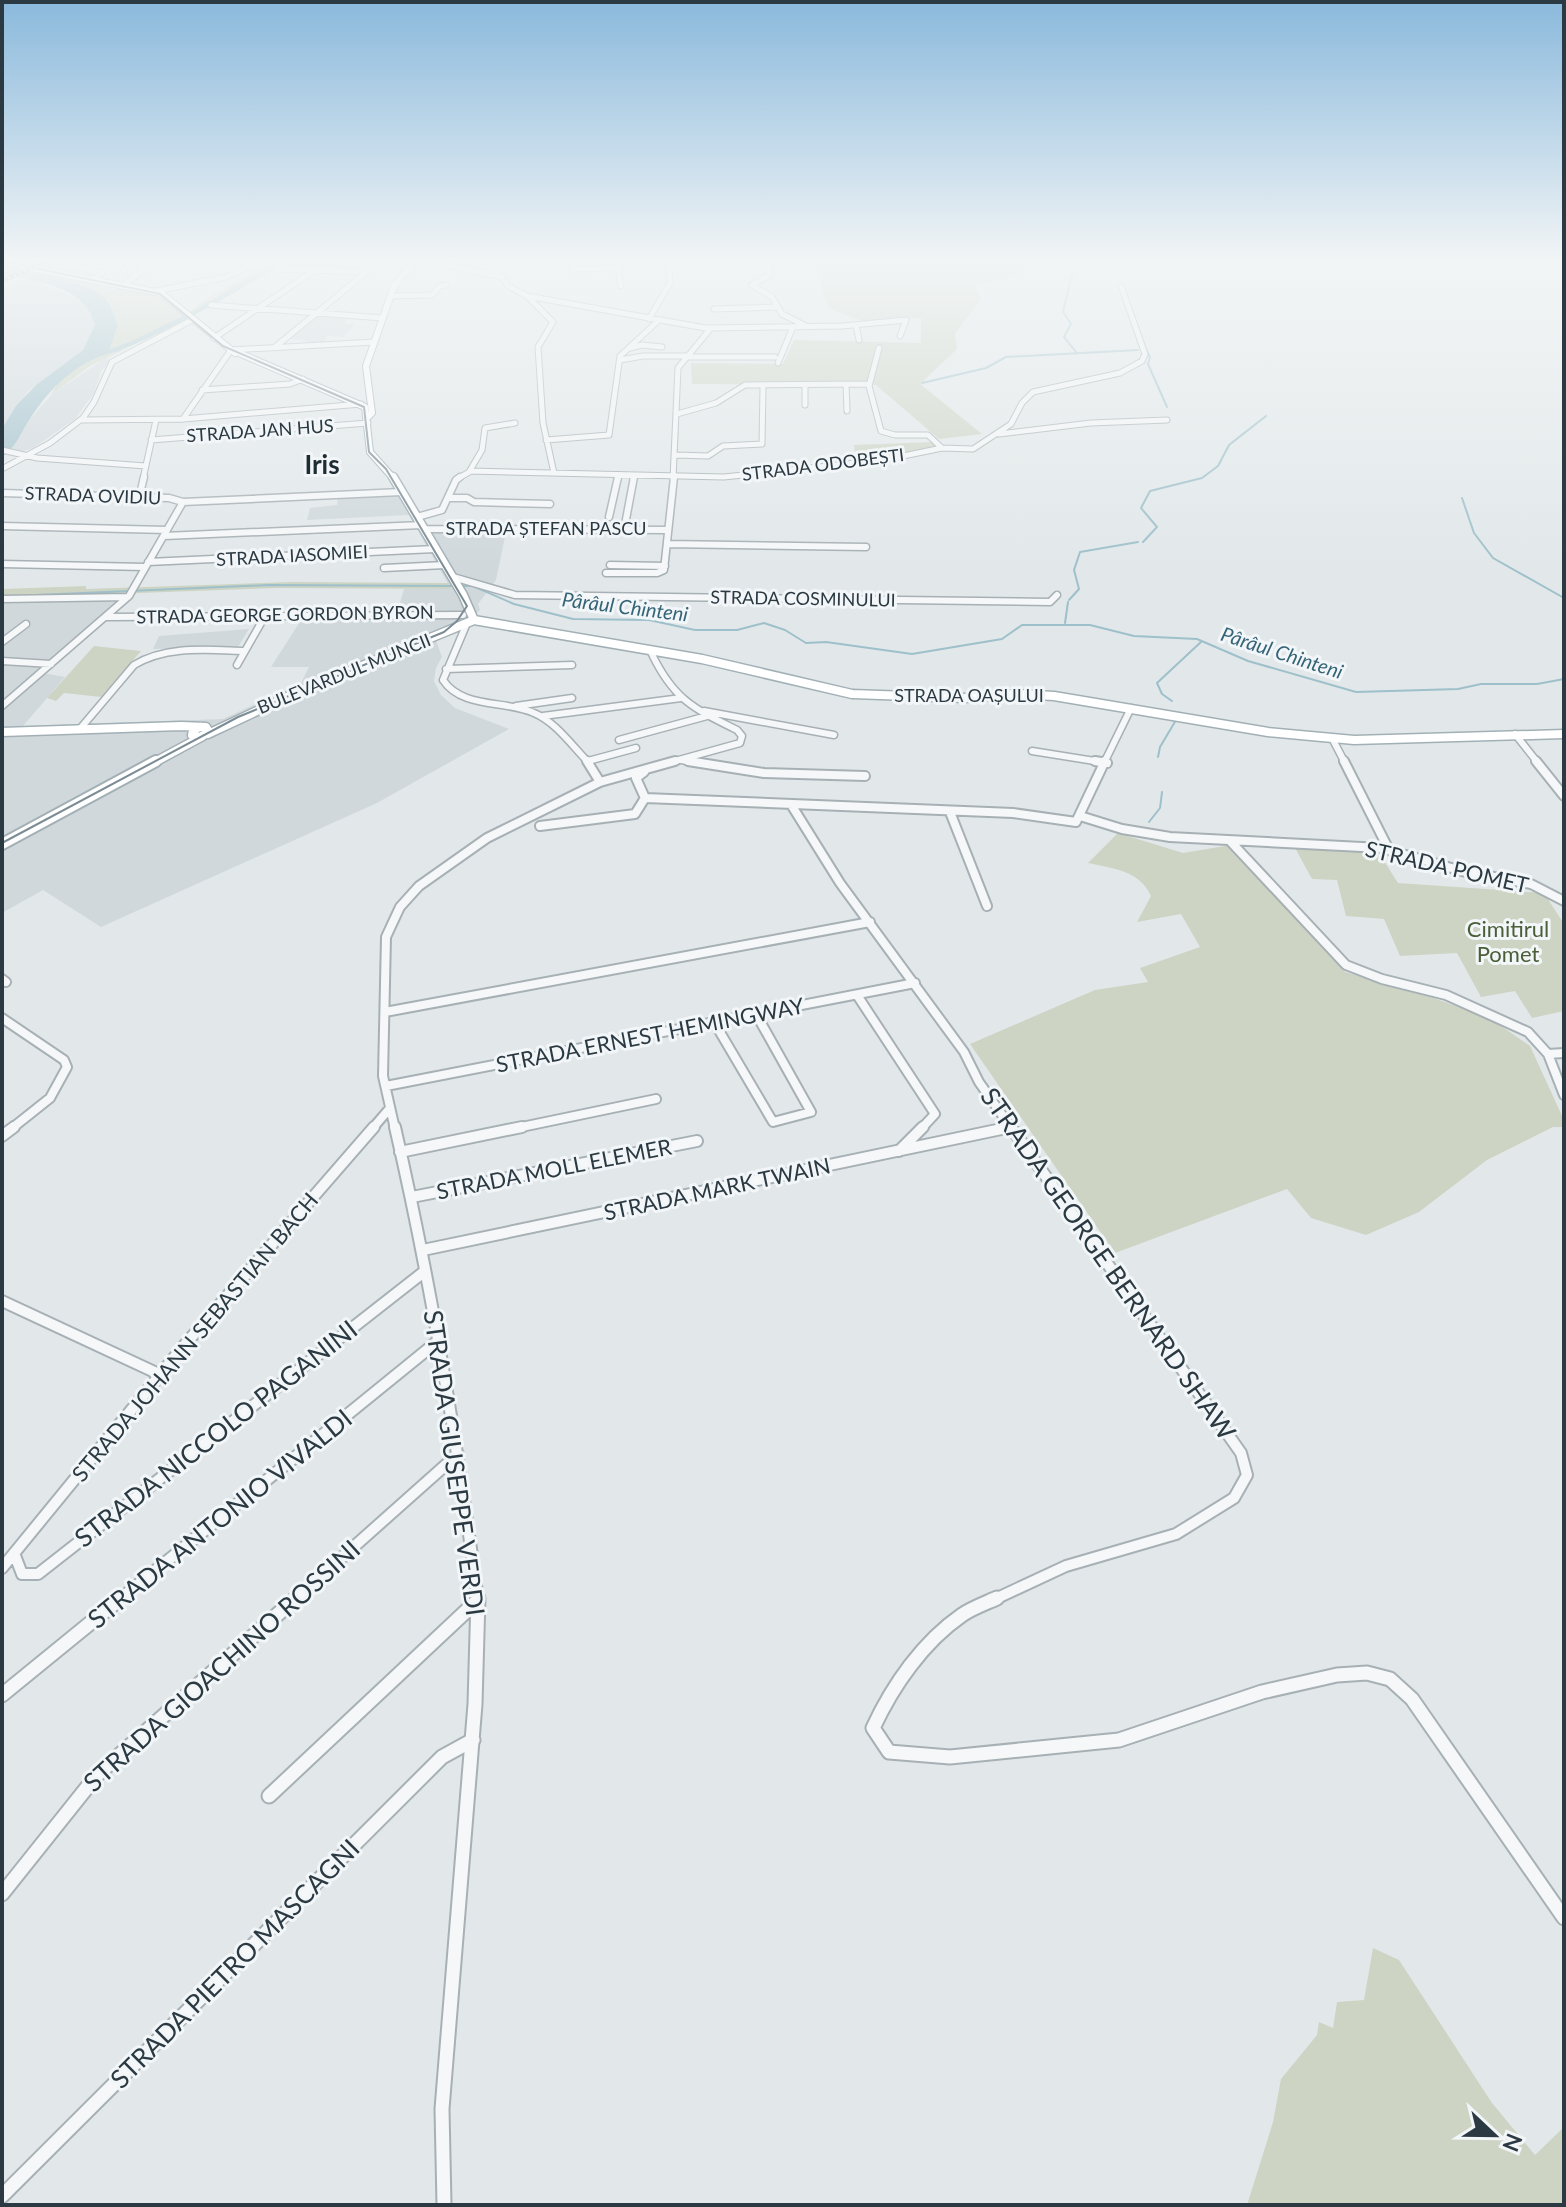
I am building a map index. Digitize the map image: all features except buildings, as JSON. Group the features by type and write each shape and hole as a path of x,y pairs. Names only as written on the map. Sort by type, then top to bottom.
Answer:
{"main road":[{"path":"259,361 363,406 368,420"},
{"path":"369,361 366,369 371,400 368,420 370,452 387,469 463,595 463,621"},
{"path":"363,406 371,400"},
{"name":"STRADA OAȘULUI","path":"463,621 650,650 852,694 965,698 1033,695 1131,708 1268,732 1332,738 1385,740 1564,734"},
{"name":"BULEVARDUL MUNCII","path":"2,844 179,749 200,732 390,657 463,621"},
{"path":"4,733 168,727 200,732"}],"street":[{"path":"2,469 81,420 92,407 104,371 114,361"},
{"path":"182,437 183,419 224,361"},
{"path":"539,361 546,440 554,473"},
{"path":"546,440 609,435 620,361"},
{"path":"606,573 657,573 663,571 665,566 676,455 678,368 684,361"},
{"path":"875,361 869,384 881,431 895,435 928,435 942,448"},
{"name":"STRADA ODOBEȘTI","path":"469,472 724,477 884,460 942,448 973,449 1011,424 1022,403 1040,388 1120,373 1142,361"},
{"path":"202,390 290,384 303,379"},
{"path":"846,384 847,411"},
{"path":"677,414 719,405 739,387 869,384"},
{"path":"805,385 805,405"},
{"path":"676,455 708,456 721,446 762,444 763,386"},
{"path":"81,420 183,419 363,406"},
{"path":"139,498 156,420"},
{"name":"STRADA JAN HUS","path":"151,440 368,420"},
{"path":"993,435 1091,423 1167,420"},
{"path":"417,517 441,511 456,480 469,472 482,450 485,428 515,423"},
{"path":"2,450 27,455 147,464"},
{"path":"609,517 619,475"},
{"path":"624,530 634,476"},
{"name":"STRADA OVIDIU","path":"2,493 173,499 183,502 401,492"},
{"path":"448,498 467,498 474,502 550,504"},
{"path":"2,706 131,593 183,502"},
{"path":"492,529 494,518"},
{"path":"535,530 537,518"},
{"name":"STRADA ȘTEFAN PASCU","path":"2,526 165,533 423,527 668,530"},
{"path":"667,544 866,547"},
{"name":"STRADA IASOMIEI","path":"2,564 146,565 435,549"},
{"path":"384,568 445,565"},
{"path":"610,565 665,566"},
{"name":"STRADA COSMINULUI","path":"454,579 519,596 1050,602 1057,595"},
{"path":"2,599 131,593"},
{"name":"STRADA GEORGE GORDON BYRON","path":"106,617 455,612 463,621"},
{"path":"237,665 265,616"},
{"path":"463,621 446,669 445,685 457,695 516,706 543,716 588,761 600,782"},
{"path":"2,642 26,624"},
{"path":"650,650 659,670 681,698 707,716"},
{"path":"79,730 134,665 144,658 170,652 245,651"},
{"path":"2,661 51,664"},
{"path":"446,669 572,665"},
{"path":"516,706 572,698"},
{"path":"543,716 681,698"},
{"path":"1080,816 1131,708"},
{"path":"695,710 834,735"},
{"path":"619,740 707,716"},
{"name":"STRADA GIUSEPPE VERDI","path":"444,2205 442,2109 473,1740 478,1600 458,1454 423,1250 386,1086 386,937 407,898 434,873 487,838 600,782 740,743 742,736 737,730 707,716"},
{"path":"1515,734 1564,796"},
{"path":"1332,738 1389,850"},
{"path":"588,761 636,748"},
{"path":"1032,751 1107,763"},
{"path":"678,759 764,773 865,776"},
{"path":"540,826 635,814 642,808 645,798 636,778 650,769"},
{"path":"645,798 950,812 987,906"},
{"name":"STRADA GEORGE BERNARD SHAW","path":"792,806 840,883 964,1052 979,1082 1241,1453 1247,1475 1234,1498 1176,1534 1066,1566 963,1614 923,1651 889,1694 873,1728 889,1752 919,1759 970,1757 1125,1739 1294,1682 1367,1673 1391,1679 1416,1705 1519,1849 1564,1918"},
{"name":"STRADA POMET","path":"950,812 1013,813 1076,822 1080,816 1152,835 1389,850 1462,871 1531,884 1564,901"},
{"path":"1231,842 1351,969 1446,995 1488,1011 1528,1032 1548,1054 1564,1095"},
{"path":"385,1012 870,922"},
{"name":"STRADA ERNEST HEMINGWAY","path":"386,1086 915,983"},
{"path":"857,995 935,1114 899,1151"},
{"path":"714,1022 773,1122 811,1112 756,1014"},
{"path":"2,1018 66,1063 50,1098 2,1136"},
{"path":"1548,1054 1564,1053"},
{"path":"400,1152 656,1099"},
{"name":"STRADA JOHANN SEBASTIAN BACH","path":"2,1568 161,1375 390,1108"},
{"name":"STRADA MARK TWAIN","path":"423,1250 1011,1127"},
{"name":"STRADA MOLL ELEMER","path":"412,1197 697,1141"},
{"name":"STRADA NICCOLO PAGANINI","path":"14,1553 22,1574 38,1574 425,1271"},
{"path":"2,1301 161,1375"},
{"name":"STRADA ANTONIO VIVALDI","path":"2,1695 438,1341"},
{"name":"STRADA GIOACHINO ROSSINI","path":"2,1894 97,1775 458,1454"},
{"path":"269,1796 478,1600"},
{"name":"STRADA PIETRO MASCAGNI","path":"2,2196 442,1757 473,1740"}],"shaded area":[{"path":"2,361 68,361 28,391 2,429"},
{"path":"102,361 109,361 101,371 94,393 75,419 33,448 20,452 11,450 30,419 52,394"},
{"path":"398,493 428,531 483,526 487,532 505,537 496,580 478,604 480,610 458,630 436,640 442,657 434,681 441,695 455,708 509,729 377,803 101,927 43,890 2,913 2,598 126,593 43,673 65,677 23,726 223,719 301,683 309,667 271,667 303,617 397,613 404,589 451,589 409,515 307,520 310,508 337,505 338,498"},
{"path":"249,629 238,647 153,649 159,636"}],"green space":[{"path":"100,361 52,394 63,378 80,365"},
{"path":"784,361 944,361 920,384 982,434 939,439 876,385 692,384 691,363 783,364"},
{"path":"934,442 937,446 856,459 854,445"},
{"path":"293,582 450,583 451,589 277,588 2,598 2,589"},
{"path":"94,646 141,651 101,697 64,693 56,701 47,698"},
{"path":"1118,833 1183,853 1231,845 1345,972 1428,996 1491,1019 1530,1046 1564,1120 1564,1127 1553,1127 1487,1160 1419,1212 1366,1235 1311,1218 1287,1189 1115,1253 970,1044 1095,990 1148,982 1140,968 1200,947 1181,914 1137,922 1151,896 1146,887 1125,872 1088,863"},
{"name":"Cimitirul Pomet","path":"1294,846 1377,850 1398,883 1544,893 1564,924 1564,1011 1532,1018 1515,991 1481,997 1457,953 1400,956 1384,919 1346,916 1337,880 1312,879"},
{"path":"1373,1948 1399,1960 1492,2103 1535,2155 1564,2127 1564,2205 1247,2205 1273,2122 1281,2079 1317,2035 1319,2022 1333,2028 1337,2002 1364,2000"}],"water":[{"path":"68,361 89,361 66,376 45,398 14,445 2,457 2,429 16,406 36,385"}],"waterway":[{"path":"922,383 986,368 999,361"},
{"path":"1149,361 1167,407"},
{"path":"1143,542 1157,527 1141,508 1150,491 1202,478 1218,466 1229,445 1266,416"},
{"path":"1462,498 1474,533 1493,558 1564,598"},
{"path":"1069,600 1079,589 1074,570 1080,552 1138,542"},
{"name":"Pârâul Chinteni","path":"13,596 269,585 454,586"},
{"name":"Pârâul Chinteni","path":"461,586 473,586 514,604 573,619 649,620 695,630 737,630 764,623 785,630 806,643 826,642 912,654 1002,639 1022,625 1090,625 1134,636 1202,641"},
{"path":"1065,623 1068,602"},
{"path":"1172,701 1162,694 1157,683 1202,641"},
{"name":"Pârâul Chinteni","path":"1202,641 1248,661 1356,692 1458,689 1481,684 1537,684 1564,679"},
{"path":"1158,757 1160,747 1176,720"},
{"path":"1149,822 1160,808 1162,792"}],"tram line":[{"path":"2,843 238,717 444,632 457,621 467,606 386,469 369,452 364,407 258,361"}],"district":[{"name":"Iris","path":"322,465"}]}
